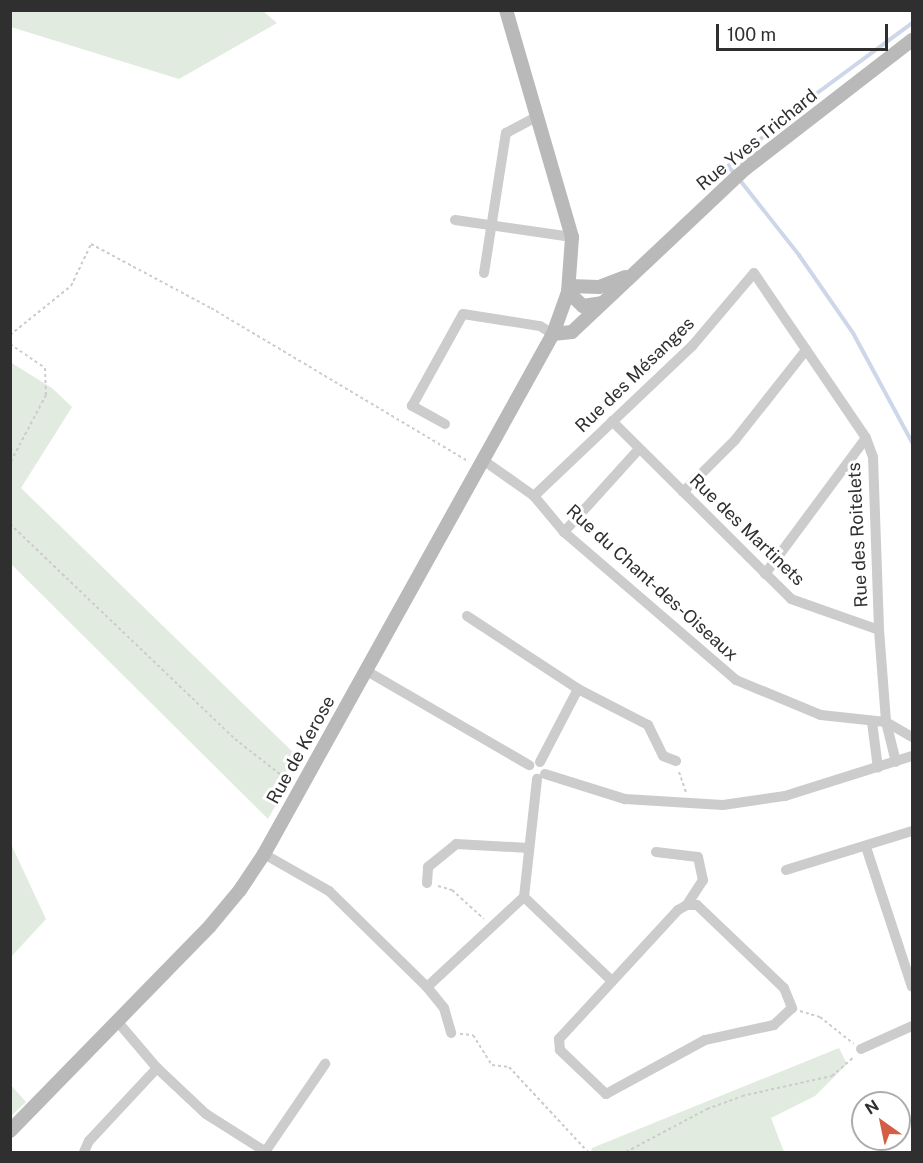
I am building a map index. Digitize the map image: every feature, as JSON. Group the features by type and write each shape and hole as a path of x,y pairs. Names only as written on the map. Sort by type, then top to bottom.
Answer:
{"main road":[{"name":"Rue de Kerose","path":"10,1131 210,926 264,854 553,334 568,289 572,237 506,10"},
{"name":"Rue Yves Trichard","path":"629,274 745,170 912,40"},
{"path":"568,289 599,287 629,274"},
{"path":"553,334 572,332 629,274"},
{"path":"568,289 583,306 603,303"}],"street":[{"path":"484,273 506,133 538,116"},
{"path":"455,220 572,237"},
{"name":"Rue des Roitelets","path":"754,273 866,438 873,457 879,630 886,722 896,762"},
{"name":"Rue des Mésanges","path":"534,496 693,345 754,273"},
{"path":"445,424 412,406 463,314 540,326 553,334"},
{"path":"683,492 735,440 806,350"},
{"name":"Rue des Martinets","path":"612,422 791,599 879,630"},
{"path":"765,574 866,438"},
{"path":"564,532 639,449"},
{"name":"Rue du Chant-des-Oiseaux","path":"481,464 534,496 564,532 736,680 821,715 872,723"},
{"path":"466,616 578,689 648,725 663,756 676,761"},
{"path":"365,670 535,764 541,776 529,848 524,897 427,987"},
{"path":"578,689 530,776 541,776 625,799 689,806 753,802 878,768 912,756"},
{"path":"878,768 872,723 886,722 912,737"},
{"path":"786,870 912,831"},
{"path":"427,883 428,867 456,844 529,848"},
{"path":"866,847 912,987"},
{"path":"656,852 698,857 703,880 687,905 678,910 611,980 559,1039 560,1050 606,1094 705,1040 774,1026 792,1008 784,988 697,905 687,905"},
{"path":"264,854 328,891 427,987 444,1008 452,1033"},
{"path":"524,897 611,980"},
{"path":"117,1022 157,1068 206,1114 265,1152 325,1064"},
{"path":"861,1049 912,1026"},
{"path":"84,1152 89,1141 157,1068"}],"path":[{"path":"10,335 71,286 92,244 211,308 481,464"},
{"path":"10,344 45,368 46,394 10,463"},
{"path":"10,524 235,739 299,789"},
{"path":"676,761 689,806"},
{"path":"427,883 452,890 492,926"},
{"path":"626,1152 707,1109 742,1096 832,1076 848,1066 861,1049 820,1017 792,1008"},
{"path":"452,1033 473,1035 492,1065 508,1067 588,1152"}],"shaded area":[{"path":"10,11 263,11 277,23 179,79 11,27"},
{"path":"10,362 52,388 72,407 21,488 301,760 268,819 11,564"},
{"path":"10,842 46,919 11,957 10,957"},
{"path":"839,1048 847,1064 815,1096 771,1118 784,1152 591,1152 592,1148"},
{"path":"10,1084 26,1102 11,1116 10,1116"}],"waterway":[{"path":"734,173 728,166 805,102 912,23"},
{"path":"739,179 799,255 853,333 912,442"}]}
